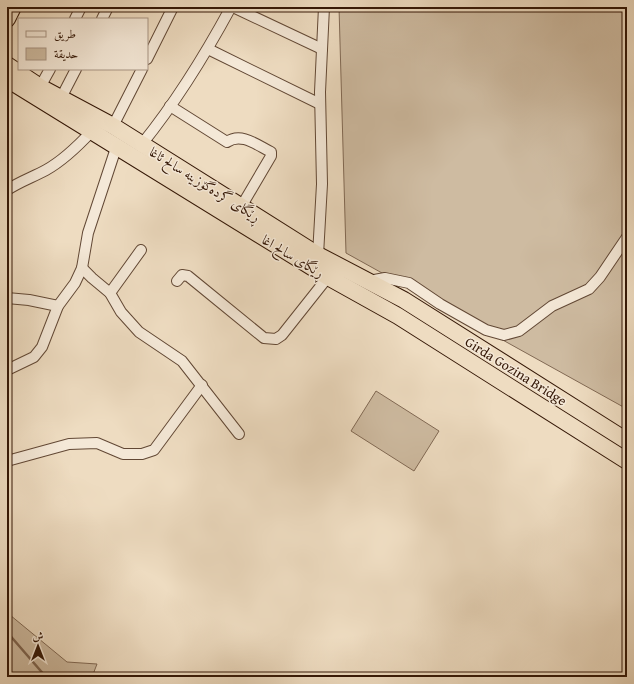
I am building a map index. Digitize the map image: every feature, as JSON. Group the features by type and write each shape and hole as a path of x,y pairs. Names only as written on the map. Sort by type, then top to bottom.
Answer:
{"highway":[{"path":"7,19 13,7"},
{"name":"ڕێگای گردەگۆزینە سالح ئاغا","path":"7,65 40,87 113,126 142,144 318,255 362,288 381,287 404,300"},
{"name":"ڕێگای سالح اغا","path":"7,79 92,131 116,148 328,278 362,288 398,316 627,461"},
{"name":"Girda Gozina Bridge","path":"404,300 627,441"}],"street":[{"path":"76,18 81,7"},
{"path":"102,18 108,7"},
{"path":"148,57 173,7"},
{"path":"142,144 170,106 208,49 232,7 322,49"},
{"path":"318,255 322,184 320,104 324,7"},
{"path":"208,49 320,104"},
{"path":"40,87 49,70"},
{"path":"61,98 75,70"},
{"path":"113,126 141,70"},
{"path":"170,106 227,142 236,137 242,137 271,152 271,156 241,207"},
{"path":"7,190 47,169 64,158 92,131"},
{"path":"7,370 34,357 42,347 58,306 75,283 82,268 88,233 116,148"},
{"path":"362,288 385,278 409,283 440,304 486,330 504,335 518,331 552,306 589,289 600,277 627,237"},
{"path":"110,293 141,250"},
{"path":"82,268 110,293 121,312 139,332 182,361 239,434"},
{"path":"177,281 182,275 188,276 264,338 272,339 282,335 328,278"},
{"path":"7,298 29,300 58,306"},
{"path":"7,461 69,444 97,443 123,454 142,454 154,450 202,385"}],"green space":[{"path":"339,7 627,7 627,409 346,253"},
{"path":"376,391 439,431 414,471 351,431"},
{"path":"7,607 10,615 67,662 97,664 92,677 7,677"}],"waterway":[{"path":"7,632 46,677"}]}
